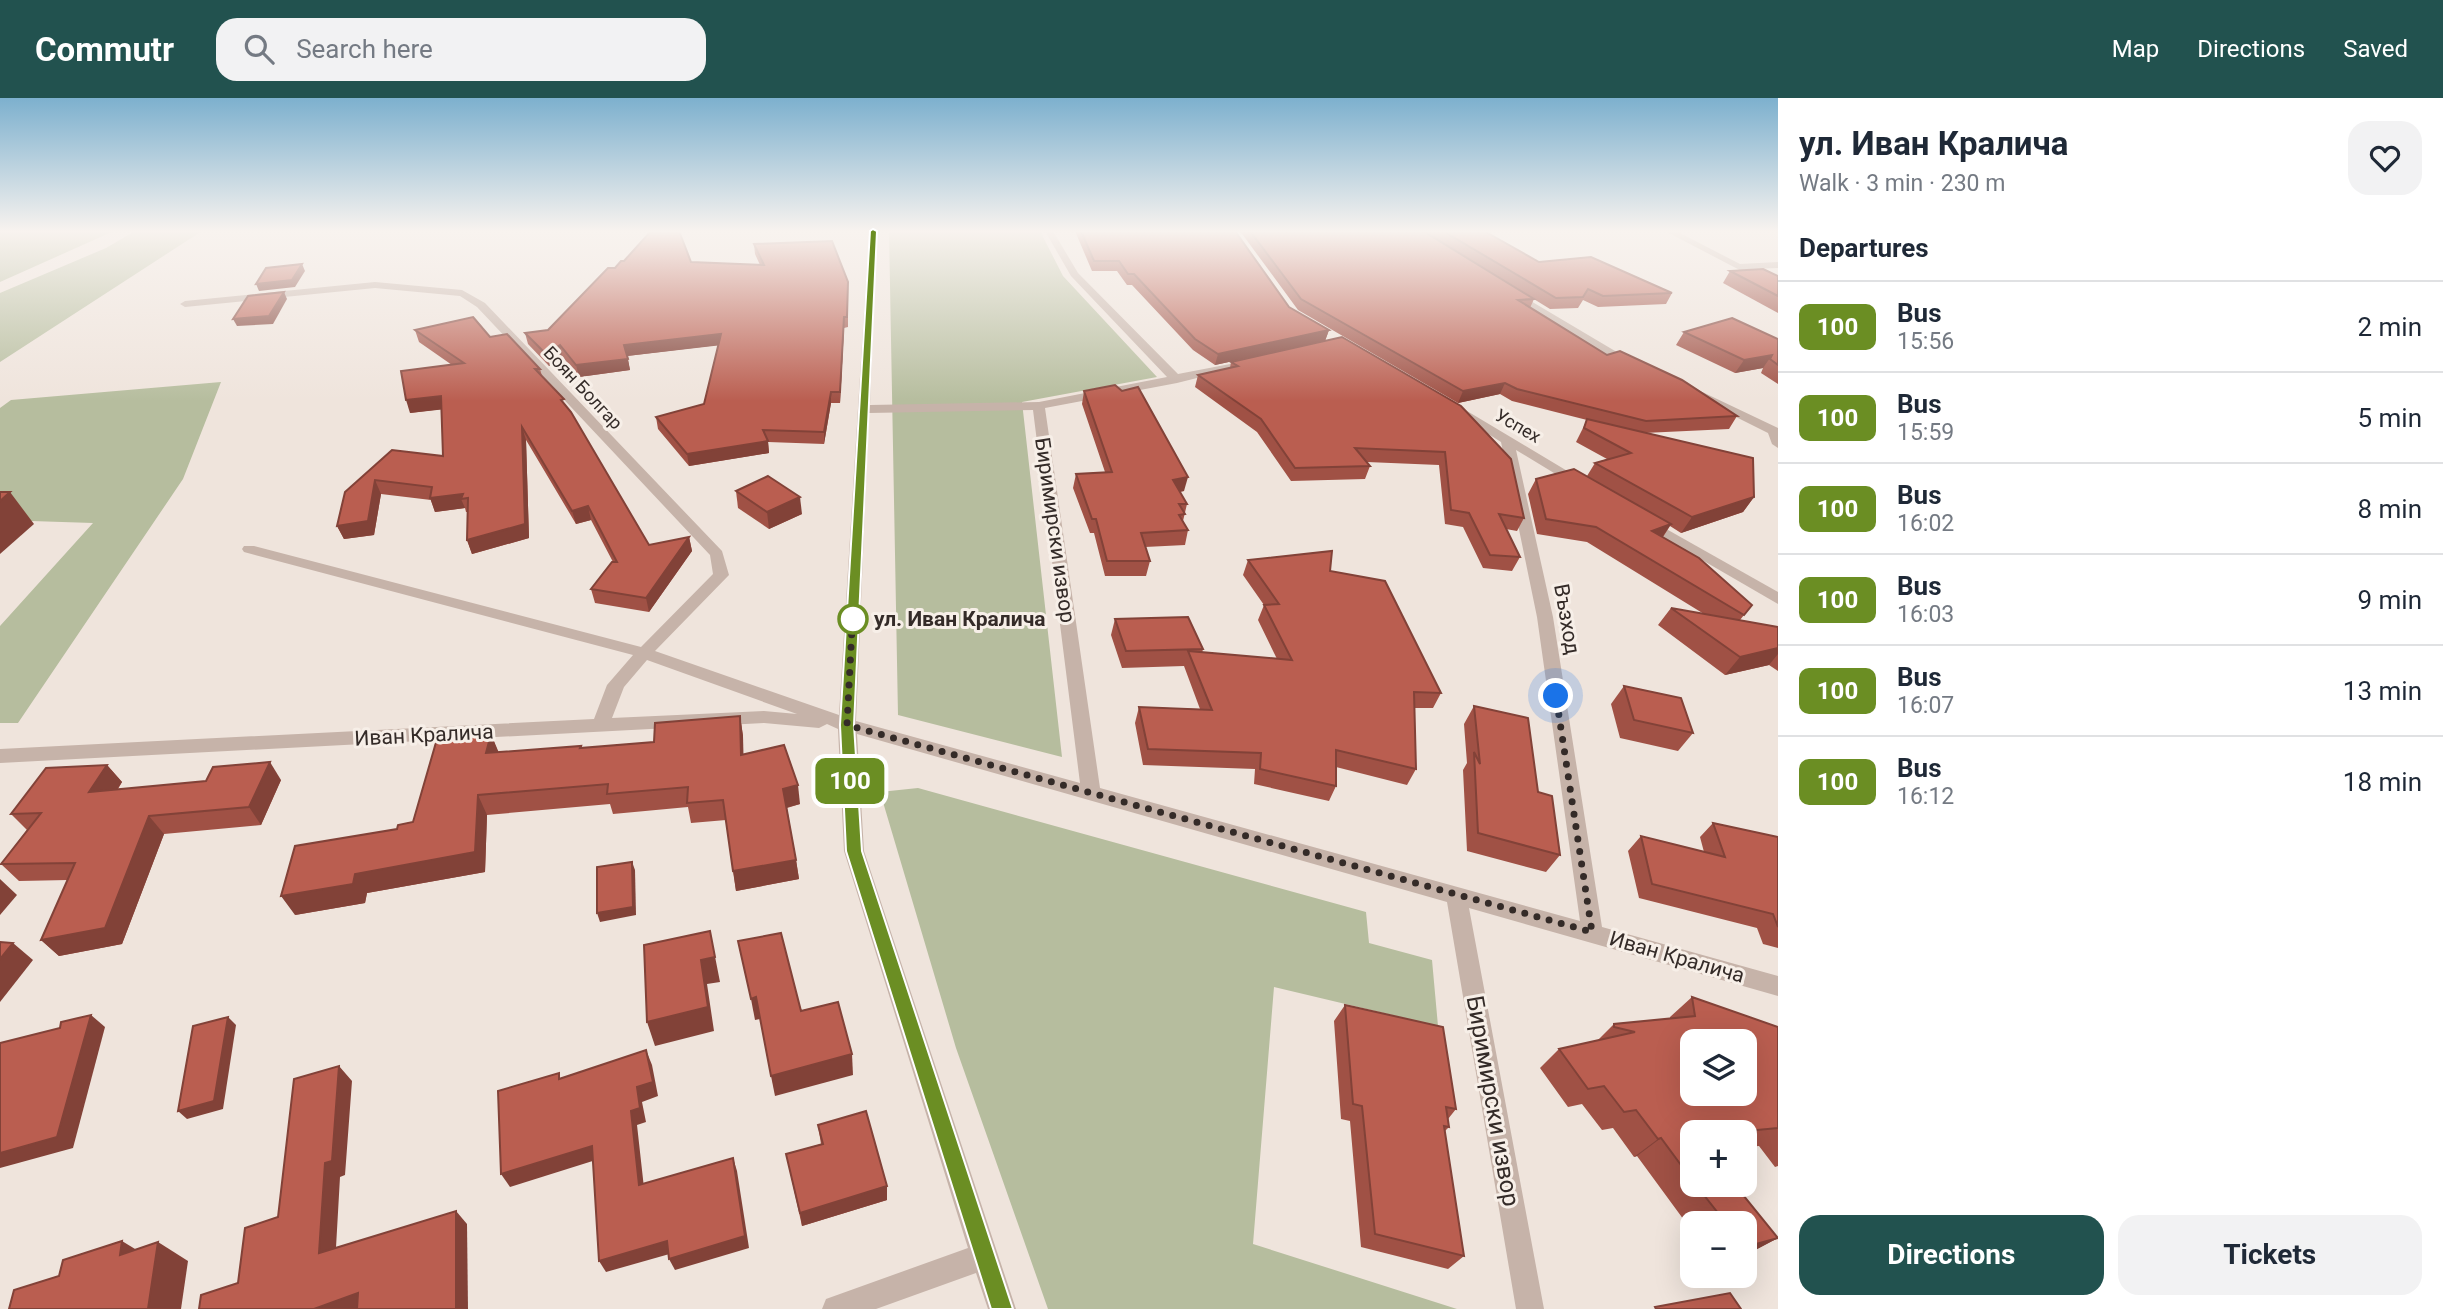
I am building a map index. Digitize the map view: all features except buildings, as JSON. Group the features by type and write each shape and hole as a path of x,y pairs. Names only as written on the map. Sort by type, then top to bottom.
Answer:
{"street":[{"name":"Боян Болгар","path":"186,304 350,288"},
{"name":"Боян Болгар","path":"402,288 462,293 481,305 717,554 722,575 616,685 600,726"},
{"path":"870,288 847,725 854,851 1002,1309"},
{"path":"1087,288 1177,380"},
{"path":"1502,288 1614,356 1638,367"},
{"name":"Биримирски извор","path":"1091,794 1039,406 1177,380 1259,361"},
{"path":"1675,384 1774,431 1778,444"},
{"name":"Успех","path":"1447,405 1589,488"},
{"path":"864,408 1039,406"},
{"name":"Възход","path":"1507,440 1545,617 1592,932"},
{"path":"1636,516 1778,599"},
{"name":"Иван Кралича","path":"249,549 644,653 847,725 1778,986"},
{"name":"Иван Кралича","path":"0,757 764,717 847,725"},
{"name":"Биримирски извор","path":"1456,894 1530,1309"},
{"path":"836,1309 985,1256"}],"green space":[{"path":"13,288 115,288 0,362 0,293"},
{"path":"890,288 1074,288 1157,377 1022,402 1062,757 898,715"},
{"path":"221,382 183,479 18,723 0,723 0,626 93,523 0,520 0,408 11,400"},
{"path":"918,788 1366,912 1369,943 1432,960 1438,1026 1274,987 1253,1244 1457,1309 1048,1309 956,1048 880,792"}],"bus line":[{"name":"100","path":"870,288 847,725 854,851 1002,1309"}],"place":[{"name":"ул. Иван Кралича","path":"853,619"}],"route":[{"path":"853,619 853,608 847,725 1592,932 1556,696"}]}
